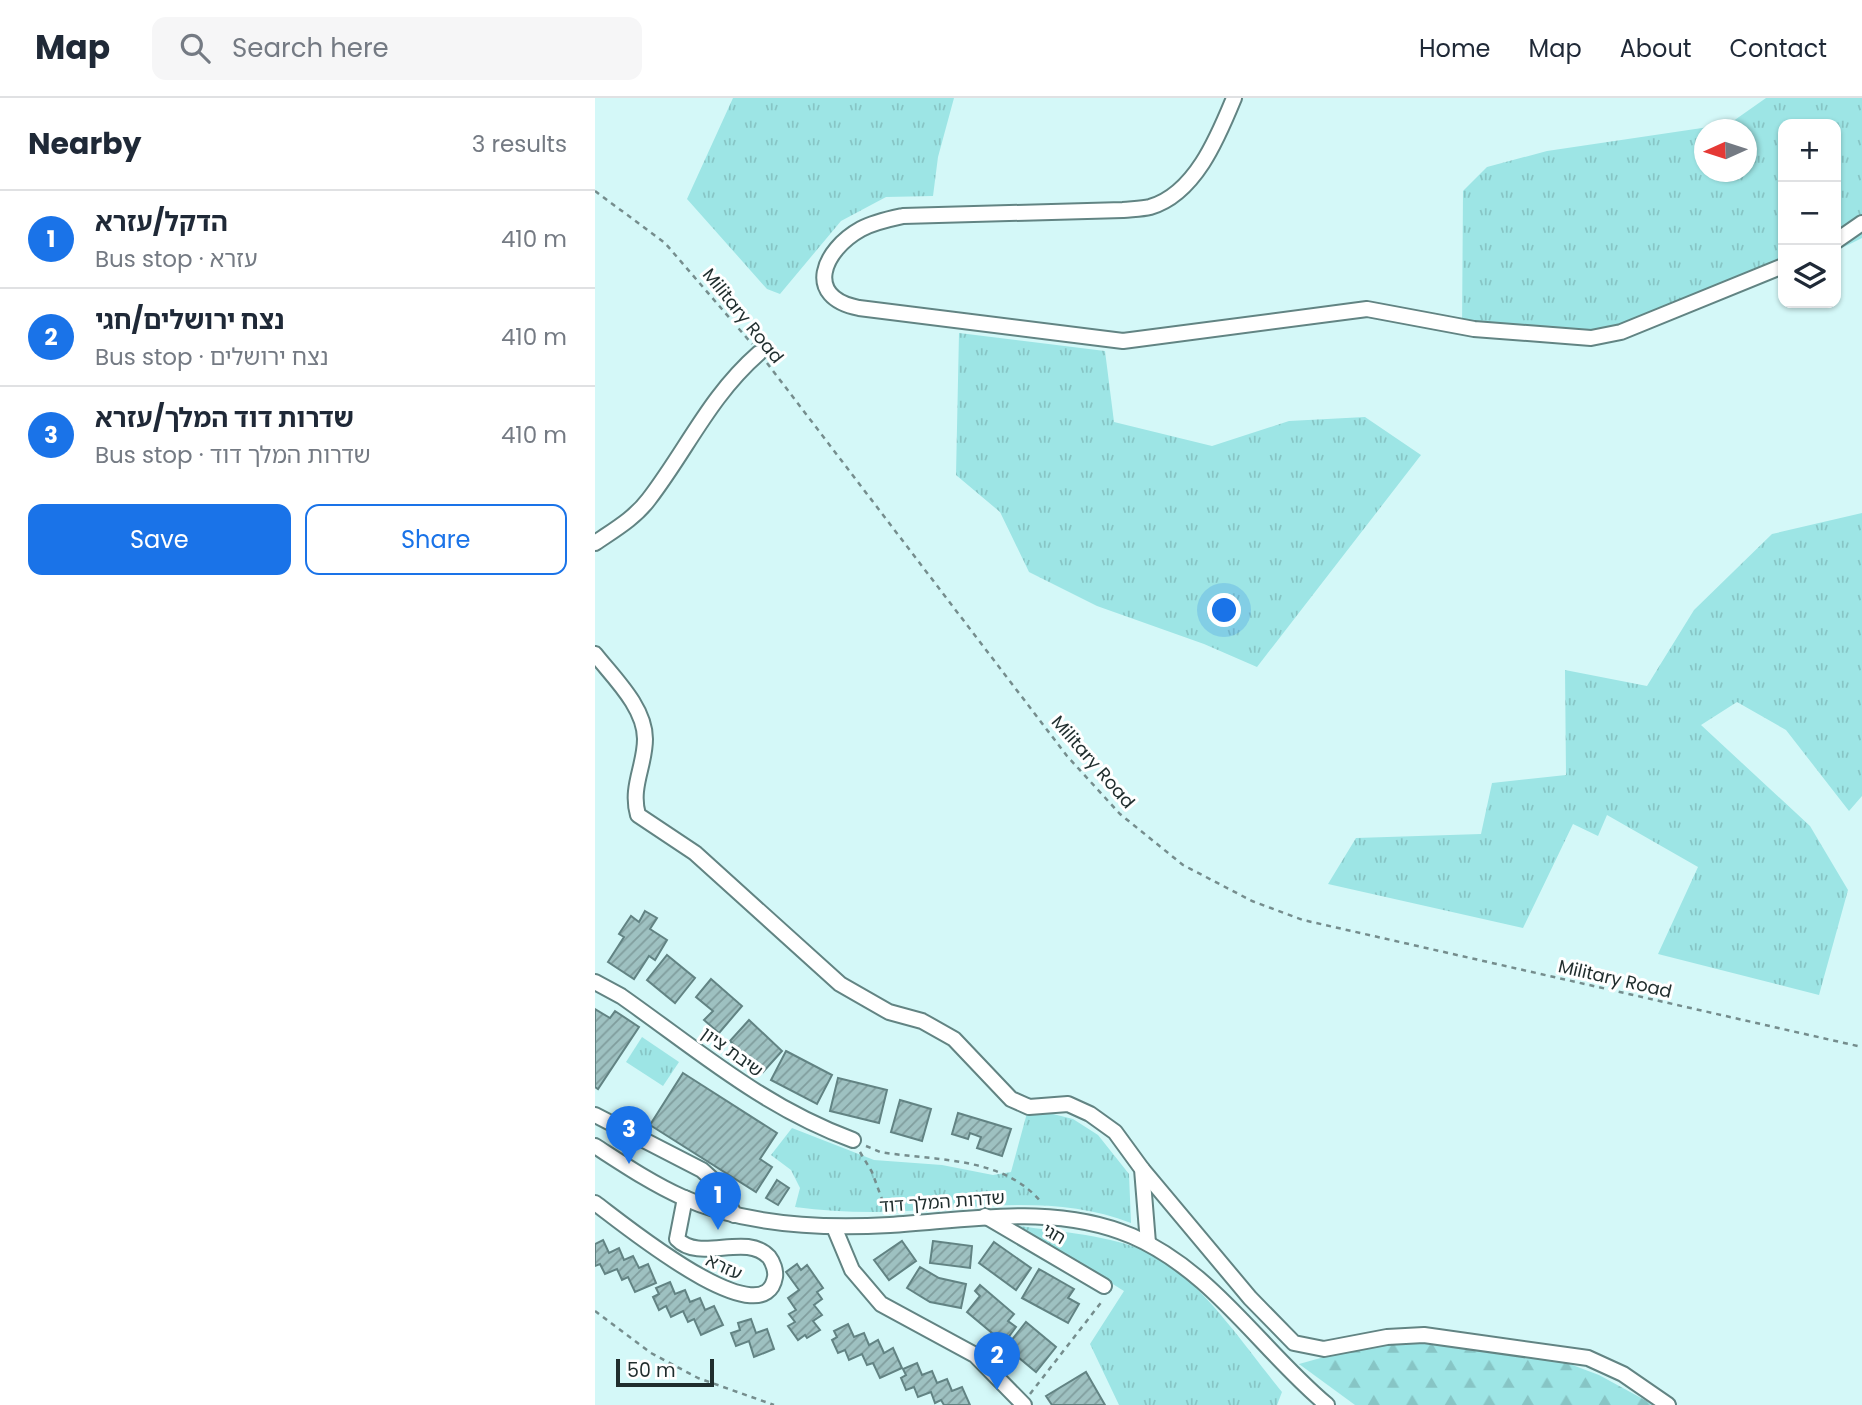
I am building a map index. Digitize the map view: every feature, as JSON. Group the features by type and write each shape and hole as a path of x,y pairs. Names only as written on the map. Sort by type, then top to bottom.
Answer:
{"street":[{"path":"1234,98 1202,163 1182,186 1165,200 1150,207 903,216 881,220 859,230 828,261 824,275 825,288 830,297 841,304 859,308 1122,341 1367,309 1474,329 1591,338 1621,331 1778,267"},
{"path":"1841,238 1862,223"},
{"path":"595,543 624,524 648,501 717,397 759,353"},
{"path":"595,654 628,695 643,725 645,740 635,787 638,815 695,853 839,984 889,1012 922,1021 954,1039 1011,1099 1028,1107 1068,1104 1090,1114 1115,1132 1142,1169 1250,1298 1294,1343 1324,1349 1387,1337 1424,1335 1588,1358 1623,1374 1668,1405"},
{"name":"שיבת ציון","path":"595,982 621,996 769,1102 808,1124 853,1140"},
{"path":"595,1115 702,1170 723,1189 734,1214"},
{"name":"שדרות המלך דוד","path":"595,1146 685,1198 765,1221 834,1227 891,1225 984,1215 1054,1218 1110,1228 1148,1243 1174,1258 1201,1280 1283,1366 1327,1405"},
{"path":"1142,1169 1148,1243"},
{"name":"עזרא","path":"595,1203 698,1277 740,1296 760,1294 768,1288 775,1279 774,1269 771,1259 764,1252 753,1248 696,1248 684,1246 677,1239 685,1198"},
{"name":"חגי","path":"984,1215 1104,1286"},
{"path":"834,1227 852,1270 881,1304 975,1355 1023,1404"}],"path":[{"name":"Military Road","path":"595,191 665,243 759,353 1067,756 1120,814 1183,865 1252,901 1342,931 1862,1047"},
{"path":"853,1140 880,1152 993,1169 1018,1180 1054,1218"},
{"path":"853,1140 871,1172 891,1225"},
{"path":"1023,1404 1103,1301 1104,1286"},
{"path":"595,1311 651,1353 698,1378 773,1405"}],"green space":[{"path":"733,98 954,98 938,157 933,196 886,197 841,221 780,294 767,289 687,199"},
{"path":"1766,98 1862,98 1862,238 1841,248 1841,119 1778,119 1778,274 1605,343 1462,333 1463,191 1487,167 1547,151 1694,129 1694,182 1757,182 1757,119 1736,119"},
{"path":"959,333 1105,351 1114,422 1212,446 1289,421 1365,417 1421,455 1257,667 1204,644 1097,606 1029,572 1000,512 956,475"},
{"path":"1862,513 1862,796 1849,811 1786,730 1737,702 1701,725 1810,826 1848,890 1819,995 1658,954 1698,867 1607,815 1598,836 1573,824 1523,928 1328,884 1356,838 1481,834 1492,783 1566,775 1565,670 1647,686 1694,610 1772,534"},
{"path":"642,1037 679,1062 663,1086 626,1062"},
{"path":"1045,1112 1073,1119 1098,1135 1129,1174 1131,1223 1104,1214 1048,1206 879,1212 795,1207 800,1188 791,1170 771,1155 792,1128 874,1160 942,1165 993,1175 1011,1172 1027,1113"},
{"path":"1019,1226 1119,1242 1150,1253 1168,1263 1221,1315 1282,1392 1277,1405 1119,1405 1090,1344 1124,1291"},
{"path":"1435,1341 1567,1363 1599,1375 1654,1405 1355,1405 1299,1364 1367,1345"}],"building":[{"path":"645,911 657,918 650,929 667,940 655,960 649,956 634,979 608,962 624,937 619,934 631,916 639,922"},
{"path":"667,955 695,978 675,1003 647,980"},
{"path":"711,979 742,1006 719,1033 704,1020 713,1011 696,997"},
{"path":"595,1009 610,1018 615,1011 639,1027 598,1089 595,1087"},
{"path":"749,1020 782,1051 763,1072 730,1041"},
{"path":"786,1051 832,1075 817,1104 771,1080"},
{"path":"683,1073 777,1133 760,1159 772,1167 756,1192 650,1125"},
{"path":"838,1078 887,1090 879,1123 830,1111"},
{"path":"900,1100 931,1109 922,1141 891,1132"},
{"path":"958,1113 1011,1129 1002,1156 977,1148 981,1137 970,1133 968,1139 952,1134"},
{"path":"777,1180 789,1188 778,1205 766,1198"},
{"path":"603,1240 609,1253 619,1248 624,1260 633,1256 639,1268 648,1264 656,1283 635,1292 628,1277 622,1280 617,1269 605,1274 600,1264 595,1266 595,1244"},
{"path":"902,1241 916,1261 889,1280 874,1260"},
{"path":"933,1241 972,1246 970,1268 930,1263"},
{"path":"994,1242 1031,1268 1016,1290 979,1263"},
{"path":"797,1264 801,1270 807,1265 823,1288 817,1292 822,1299 814,1305 822,1315 813,1321 820,1330 798,1340 788,1326 795,1322 789,1314 796,1310 788,1298 799,1290 786,1272"},
{"path":"920,1267 939,1278 966,1284 961,1308 930,1302 907,1288"},
{"path":"1039,1269 1074,1289 1068,1298 1079,1304 1068,1323 1022,1298"},
{"path":"670,1282 675,1294 685,1290 690,1302 700,1298 705,1310 714,1306 723,1325 701,1335 694,1319 688,1322 683,1311 671,1317 666,1306 659,1310 653,1297 659,1294 656,1288"},
{"path":"980,1285 1014,1314 1008,1321 1016,1327 1004,1343 967,1312 980,1296 975,1291"},
{"path":"751,1319 756,1333 767,1329 774,1349 754,1357 749,1341 736,1346 731,1333 740,1330 738,1323"},
{"path":"1026,1322 1056,1347 1036,1372 1006,1347"},
{"path":"848,1324 854,1337 864,1333 869,1345 878,1340 884,1353 893,1348 902,1368 880,1378 873,1363 867,1365 862,1354 849,1360 845,1350 838,1353 832,1340 837,1337 834,1331"},
{"path":"917,1363 922,1375 932,1371 937,1383 947,1379 952,1391 962,1387 970,1405 944,1405 941,1400 935,1403 931,1392 918,1397 914,1387 906,1390 901,1378 906,1375 903,1369"},
{"path":"1086,1372 1105,1405 1052,1405 1046,1396"}],"place":[{"name":"שדרות דוד המלך/עזרא","path":"629,1164"},
{"name":"הדקל/עזרא","path":"718,1230"},
{"name":"נצח ירושלים/חגי","path":"997,1390"}]}
